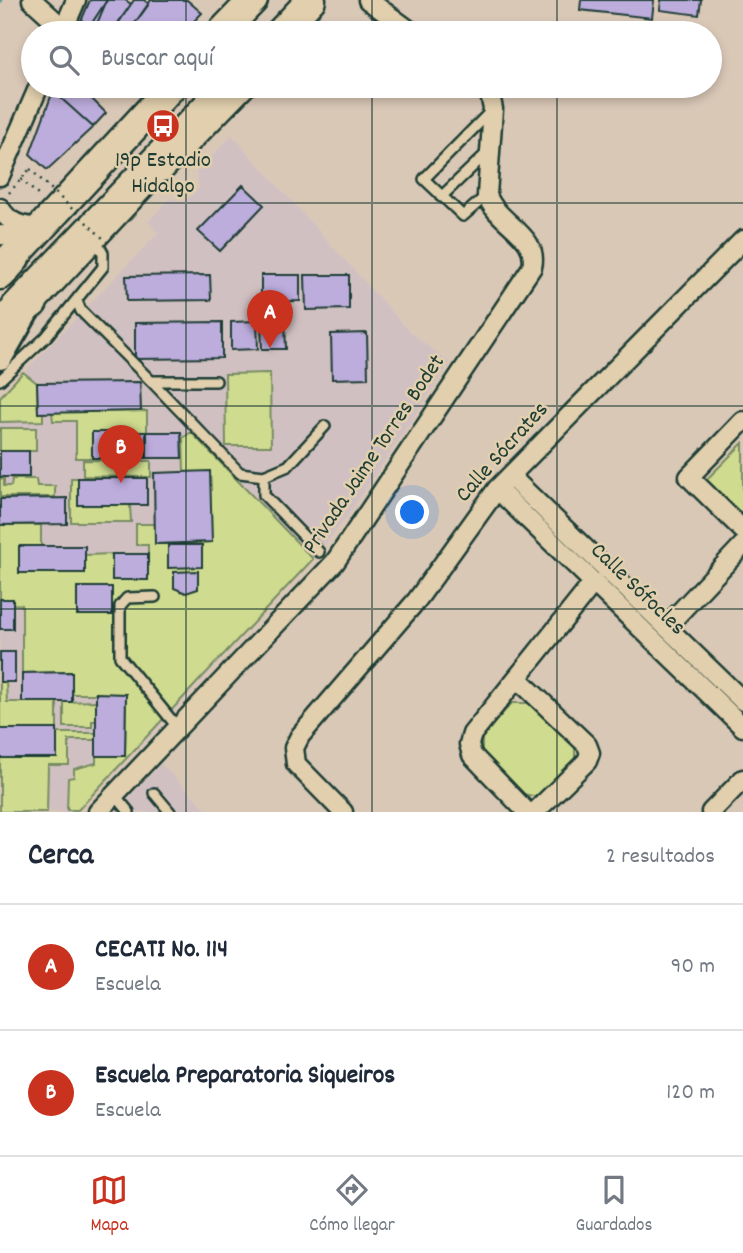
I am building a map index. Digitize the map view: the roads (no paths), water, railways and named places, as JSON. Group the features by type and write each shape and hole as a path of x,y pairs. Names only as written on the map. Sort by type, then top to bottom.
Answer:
{"highway":[{"path":"0,324 31,302"}],"main road":[{"path":"275,17 312,0"},
{"path":"23,243 168,98"},
{"path":"0,357 31,302 100,240 139,190 222,98"}],"street":[{"path":"32,0 53,21"},
{"path":"67,21 76,0"},
{"path":"368,0 397,21"},
{"path":"0,176 34,98"},
{"path":"487,195 492,109 490,98"},
{"name":"Privada Jaime Torres Bodet","path":"98,812 335,562 532,267 535,255 531,245 491,207 487,195"},
{"path":"3,202 13,222 24,227 23,243"},
{"name":"Calle Sócrates","path":"343,812 296,764 294,748 300,736 417,600 503,483 741,248"},
{"path":"742,423 689,477 743,530"},
{"name":"Calle Sófocles","path":"503,483 594,582 743,727"},
{"name":"Calle Sófocles","path":"503,483 666,627 743,701"},
{"path":"666,627 743,545"},
{"path":"527,812 472,755 469,744 472,734 594,582"},
{"path":"518,679 587,745 590,753 587,761 535,812"},
{"path":"711,812 743,779"}],"lane":[{"path":"0,310 203,98"},
{"path":"139,190 177,167 242,98"},
{"path":"487,195 463,216 425,182 425,175 492,109"},
{"path":"442,197 490,150"},
{"path":"0,380 77,302 103,267 100,240"},
{"path":"77,302 81,311 240,473 264,476 288,466 325,426"},
{"path":"150,381 216,380"},
{"path":"264,476 264,495 319,552"},
{"path":"155,597 127,598 120,606 120,657 178,728"},
{"path":"154,793 170,812"},
{"path":"115,795 129,812"}],"place":[{"name":"19p Estadio Hidalgo","path":"163,126"},
{"name":"CECATI No. 114","path":"270,348"},
{"name":"Escuela Preparatoria Siqueiros","path":"121,483"}]}
